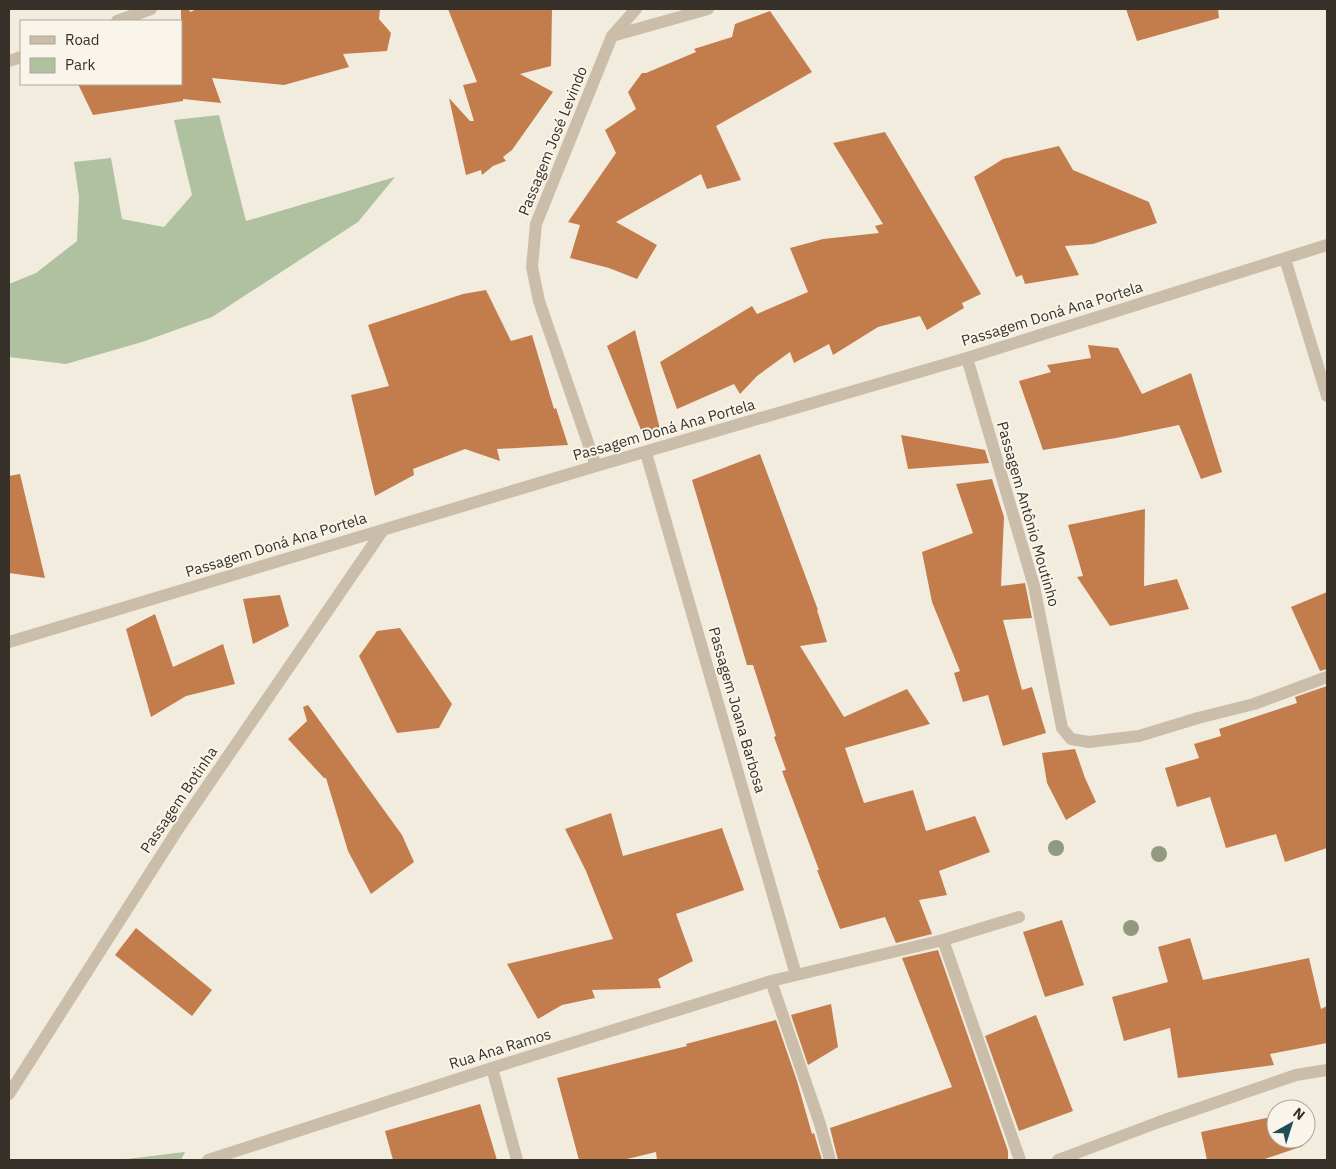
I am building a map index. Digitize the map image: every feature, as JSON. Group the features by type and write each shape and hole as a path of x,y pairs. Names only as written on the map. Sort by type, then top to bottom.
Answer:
{"street":[{"path":"120,20 151,9"},
{"name":"Passagem José Levindo","path":"596,466 539,301 532,267 536,224 612,36 636,9"},
{"path":"612,36 708,9"},
{"name":"Passagem Doná Ana Portela","path":"9,642 596,466 967,358 1327,245"},
{"path":"1285,258 1327,396"},
{"name":"Passagem Antônio Moutinho","path":"967,358 1034,586 1062,728 1071,740 1090,742 1139,736 1198,718 1254,704 1327,678"},
{"name":"Passagem Joana Barbosa","path":"646,453 796,975"},
{"name":"Passagem Botinha","path":"9,1094 180,826 383,530"},
{"name":"Rua Ana Ramos","path":"213,1159 492,1068 771,982 943,940 1019,917"},
{"path":"943,940 1020,1160"},
{"path":"771,982 820,1124 830,1160"},
{"path":"492,1068 517,1160"},
{"path":"1058,1160 1159,1122 1296,1075 1327,1070"}],"green space":[{"path":"219,115 246,221 395,177 358,222 212,317 142,342 66,364 9,357 9,284 36,273 77,241 79,197 74,162 111,158 122,219 164,227 192,195 174,120"},
{"path":"185,1152 181,1160 119,1160"}],"building":[{"path":"181,9 189,9 190,12 197,9 380,9 379,19 391,33 387,51 343,54 349,67 284,85 212,78 221,103 183,99 183,101 93,115 78,85 182,85"},
{"path":"448,9 552,9 551,66 520,74 553,92 512,150 503,157 506,161 493,166 482,175 481,170 466,175 449,98 470,121 474,121 463,85 477,82"},
{"path":"1126,9 1218,9 1219,18 1137,41"},
{"path":"770,11 812,72 716,126 741,180 707,189 701,174 616,222 657,245 637,279 609,268 570,258 580,225 568,222 616,153 605,130 636,109 628,92 642,73 696,52 694,49 732,37 735,24"},
{"path":"885,132 981,294 962,303 964,308 927,330 920,316 878,327 833,355 829,344 794,363 790,352 757,376 740,394 734,384 677,409 660,362 752,306 757,314 808,292 790,248 823,239 879,233 875,226 883,224 833,143"},
{"path":"1059,146 1073,170 1149,202 1157,223 1093,244 1065,246 1079,275 1025,284 1022,275 1016,277 974,177 1003,159"},
{"path":"486,290 511,341 532,335 554,409 556,408 568,445 497,449 500,461 465,449 413,469 414,475 375,496 351,395 389,386 368,325 463,294"},
{"path":"635,330 660,429 643,435 607,346"},
{"path":"1088,345 1118,348 1142,394 1191,373 1222,472 1201,479 1179,425 1043,450 1019,381 1051,372 1047,365 1091,358"},
{"path":"901,435 985,450 989,463 908,469"},
{"path":"760,454 818,610 827,642 800,646 844,717 907,689 930,724 845,748 864,803 913,790 926,831 975,816 990,852 939,871 947,895 919,900 932,934 896,943 885,917 840,929 817,870 819,870 782,771 786,770 774,737 776,736 753,665 747,665 692,480"},
{"path":"20,474 45,578 9,573 9,476"},
{"path":"992,479 1004,517 1001,586 1025,583 1032,618 1003,620 1022,690 1032,687 1046,733 1003,746 988,695 963,702 954,673 960,671 932,602 922,552 973,533 956,484"},
{"path":"1145,509 1144,586 1177,579 1189,609 1110,626 1077,577 1083,576 1068,525"},
{"path":"1327,592 1327,669 1320,671 1291,607"},
{"path":"280,595 289,626 253,644 243,599"},
{"path":"155,614 173,667 223,644 235,684 186,696 151,717 126,629"},
{"path":"400,628 452,704 439,728 397,733 359,656 377,631"},
{"path":"1327,686 1327,848 1285,862 1276,834 1226,848 1210,797 1177,807 1165,768 1199,758 1194,744 1221,736 1219,729 1297,703 1295,697"},
{"path":"308,705 402,835 414,862 371,894 348,851 326,778 288,739 307,721 303,707"},
{"path":"1075,749 1096,802 1066,820 1047,783 1042,753"},
{"path":"611,813 623,856 722,828 744,890 676,914 693,961 658,979 661,988 592,990 595,998 562,1005 538,1019 507,964 613,939 586,871 565,829"},
{"path":"1062,920 1084,985 1045,997 1023,932"},
{"path":"136,928 212,990 192,1016 115,955"},
{"path":"1190,938 1203,980 1309,958 1321,1009 1327,1006 1327,1043 1270,1054 1274,1065 1178,1078 1170,1028 1124,1041 1112,997 1168,982 1158,947"},
{"path":"938,950 1008,1151 1008,1160 838,1160 830,1128 952,1087 902,958"},
{"path":"831,1004 838,1047 808,1065 791,1015"},
{"path":"1036,1015 1073,1111 1019,1131 985,1036"},
{"path":"776,1020 822,1160 657,1160 656,1152 623,1160 579,1160 557,1078 687,1046 686,1044"},
{"path":"480,1104 497,1160 393,1160 385,1131"},
{"path":"1266,1118 1266,1149 1294,1149 1262,1160 1207,1160 1201,1132"}]}
